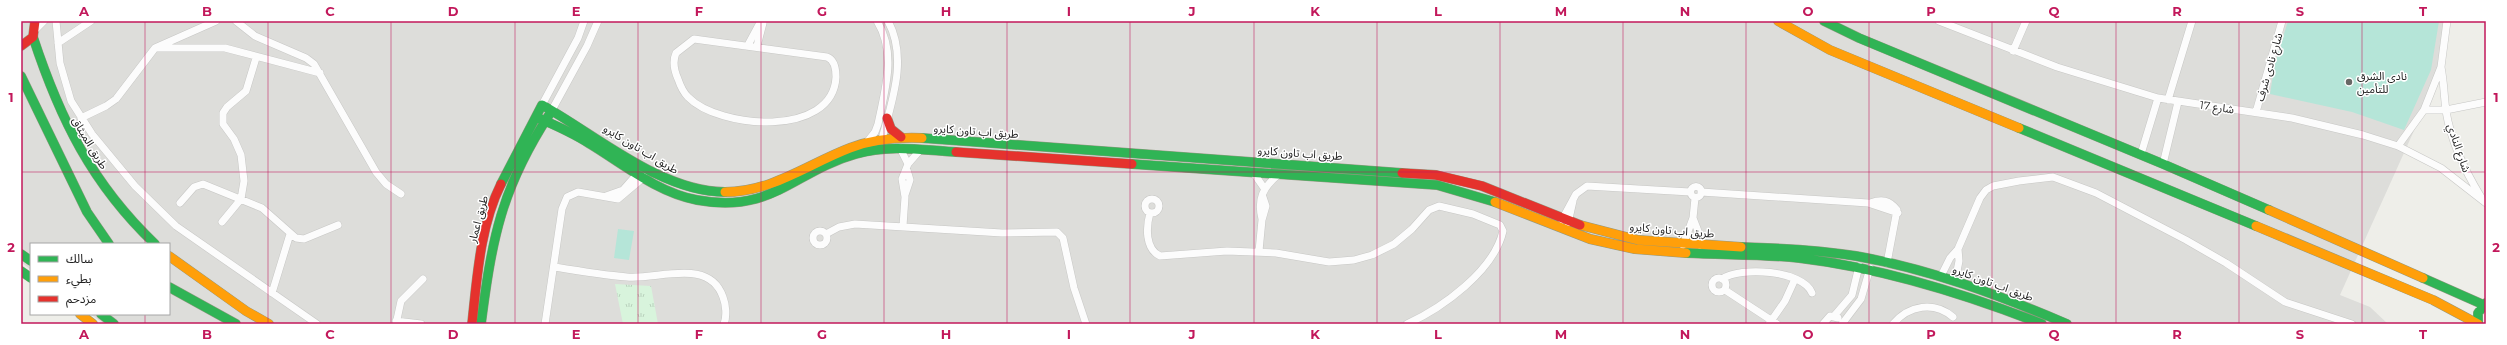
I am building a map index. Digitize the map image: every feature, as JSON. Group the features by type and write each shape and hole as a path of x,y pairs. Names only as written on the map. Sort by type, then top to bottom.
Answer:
{"main road":[{"path":"1778,21 1830,50 2433,300 2478,324 2478,314 2485,304 2141,154 1859,38 1824,21"},
{"path":"21,46 35,29"},
{"name":"طريق الميثاق","path":"35,29 52,97 80,153 119,207 154,243"},
{"path":"21,76 87,212 108,243"},
{"name":"طريق اب تاون كايرو","path":"542,105 602,139 640,172 657,174 676,184 705,191 737,193 753,190 783,180 843,149 868,141 900,138 922,144 1062,159 1399,182 1455,188 1488,198 1582,238 1659,253 1766,256 1870,268 1955,290 2042,324"},
{"name":"طريق اعمار","path":"472,324 482,249 495,196 542,105"},
{"name":"طريق اعمار","path":"481,324 491,250 500,213 507,194 545,120 552,110"},
{"name":"طريق اب تاون كايرو","path":"536,117 566,129 686,198 703,202 737,204 754,201 781,192 850,156 882,148 900,148 922,144 1173,156 1456,178 1474,182 1565,221 1636,240 1683,245 1799,249 1859,257 1941,276 2067,324"},
{"path":"887,118 892,129 900,138"},
{"path":"599,149 602,139"},
{"path":"850,156 882,139"},
{"path":"1062,159 1075,155 1090,154 1091,151"},
{"path":"1141,164 1139,161 1141,158 1162,159 1173,156"},
{"path":"1332,177 1344,174 1362,174 1364,173 1362,170"},
{"path":"640,172 657,174"},
{"path":"1399,182 1398,180 1400,178 1456,178"},
{"path":"1509,208 1514,198"},
{"path":"1659,253 1692,250 1700,245"},
{"path":"21,254 30,260"},
{"path":"170,257 246,311 269,324"},
{"path":"1859,266 1887,263"},
{"path":"21,271 30,277"},
{"path":"170,288 236,324"},
{"path":"81,315 93,324"},
{"path":"101,315 114,324"}],"street":[{"path":"35,29 44,21"},
{"path":"56,21 64,82 71,101 81,118 130,180 165,216 317,324"},
{"path":"58,43 91,21"},
{"path":"81,118 106,106 116,99 155,48 216,21"},
{"path":"236,21 255,36 306,58 320,73 376,172 386,184 400,194"},
{"path":"542,105 578,38 584,21"},
{"path":"552,110 580,60 598,21"},
{"path":"748,45 762,21"},
{"path":"758,46 762,21"},
{"path":"868,141 873,137 878,124 888,76 888,44 877,21"},
{"path":"882,139 895,86 898,56 897,43 888,21"},
{"name":"شارع 17","path":"1939,21 2013,51 2158,98 2256,112 2328,126 2398,146 2441,168 2485,202"},
{"path":"2013,51 2026,21"},
{"path":"2168,100 2192,21"},
{"name":"شارع نادى شرف","path":"2256,112 2282,21"},
{"name":"شارع النادي","path":"2448,21 2442,67 2446,110 2457,150 2469,177 2485,202"},
{"path":"703,39 748,45 830,58 836,75 833,94 829,100 812,113 796,118 759,122 745,121 712,112 686,96 674,66 676,53 688,42 703,39"},
{"path":"155,48 220,48 320,73"},
{"path":"222,222 241,199 244,181 243,164 238,147 223,124 222,117 227,107 246,91 256,58"},
{"name":"شارع النادي","path":"2398,146 2424,110 2442,67"},
{"path":"2141,154 2158,98"},
{"path":"2163,164 2178,102"},
{"path":"2424,110 2446,110 2486,102"},
{"path":"907,167 922,144"},
{"path":"900,148 907,167 910,183 905,197 903,226"},
{"path":"545,324 555,267 562,209 567,197 578,192 602,197 623,190 640,172"},
{"path":"1253,172 1264,188"},
{"path":"1259,251 1262,220 1258,206 1263,197 1264,188 1279,174"},
{"path":"1941,276 1950,258 1958,249 1980,198 1986,190 1993,186 2019,181 2059,178 2096,193 2205,250 2285,302 2315,313 2342,319 2352,324"},
{"path":"180,203 194,187 201,184 262,208 296,238 304,239 338,225"},
{"path":"1565,221 1576,194 1587,186 1690,192 1695,198"},
{"path":"1690,192 1696,186 1701,192 1868,203 1884,200 1894,206 1898,213 1887,263"},
{"path":"1683,245 1693,218 1695,198 1701,192"},
{"path":"1150,213 1148,231 1150,246 1152,250 1160,256 1227,251 1259,251 1329,262 1357,260 1394,244 1412,229 1429,210 1439,206 1473,214 1500,225 1503,231 1496,246 1467,284 1448,301 1407,324"},
{"path":"1693,218 1700,245"},
{"path":"826,234 839,227 851,224 1002,232 1059,233 1063,238 1070,274 1086,324"},
{"path":"272,293 290,234"},
{"path":"1955,281 1959,261 1958,249"},
{"path":"1823,324 1828,317 1834,316 1852,295 1859,266"},
{"path":"555,267 638,278 685,272 694,273 707,278 721,291 725,308 724,324"},
{"path":"1834,316 1842,324 1861,299 1870,268"},
{"path":"1795,279 1789,294 1772,323 1725,290 1716,292 1711,286 1714,280 1722,279 1732,273 1743,271 1770,273 1795,279 1805,283 1812,293"},
{"path":"421,324 396,322 401,301 423,279"},
{"path":"1722,279 1725,282 1725,290"},
{"path":"1896,323 1910,310 1923,307 1944,311 1953,317"}],"shaded area":[{"path":"21,21 2449,21 2442,54 2417,124 2340,295 2370,307 2388,324 104,324 91,315 170,315 170,243 30,243 30,269 21,262"}],"green space":[{"name":"نادى الشرق للتأمين","path":"2288,21 2439,21 2431,70 2404,130 2352,112 2270,94 2275,63"},
{"path":"618,229 634,231 629,260 614,258"},
{"path":"615,284 651,286 658,324 623,324"}],"traffic: fast":[{"path":"1824,21 1859,38 2163,164 2269,210"},
{"path":"33,37 55,96 80,149 113,198 154,243"},
{"path":"21,76 87,212 108,243"},
{"path":"501,184 542,105 630,160 653,172 677,183 701,189 725,192"},
{"path":"481,324 490,266 501,215 509,191 520,167 549,115"},
{"path":"536,117 577,136 641,177 668,191 697,200 723,203 745,201 764,196 782,189 834,161 868,151 906,148 956,152"},
{"path":"2019,128 2256,226"},
{"path":"922,138 1402,173"},
{"path":"1132,164 1437,185 1495,202"},
{"path":"1741,247 1827,252 1884,261 1964,284 2067,324"},
{"path":"1686,253 1799,258 1861,268 1953,292 2042,324"},
{"path":"21,254 30,260"},
{"path":"21,271 30,277"},
{"path":"2423,278 2484,305"},
{"path":"170,288 236,324"},
{"path":"2478,324 2478,313 2486,303"},
{"path":"102,315 114,324"}],"traffic: slow":[{"path":"1778,21 1830,50 2019,128"},
{"path":"725,192 742,191 774,182 834,154 867,142 894,138 922,138"},
{"path":"1495,202 1590,239 1635,249 1686,253"},
{"path":"2269,210 2423,278"},
{"path":"1580,225 1638,240 1741,247"},
{"path":"2256,226 2433,300 2478,324"},
{"path":"170,257 246,311 269,324"},
{"path":"81,315 93,324"}],"traffic: jam":[{"path":"21,46 33,37 35,21"},
{"path":"887,118 891,129 901,137"},
{"path":"956,152 1132,164"},
{"path":"1402,173 1436,175 1482,186 1580,225"},
{"path":"472,324 480,252 488,217 501,184"}],"place":[{"name":"نادى الشرق للتأمين","path":"2349,82"}]}
